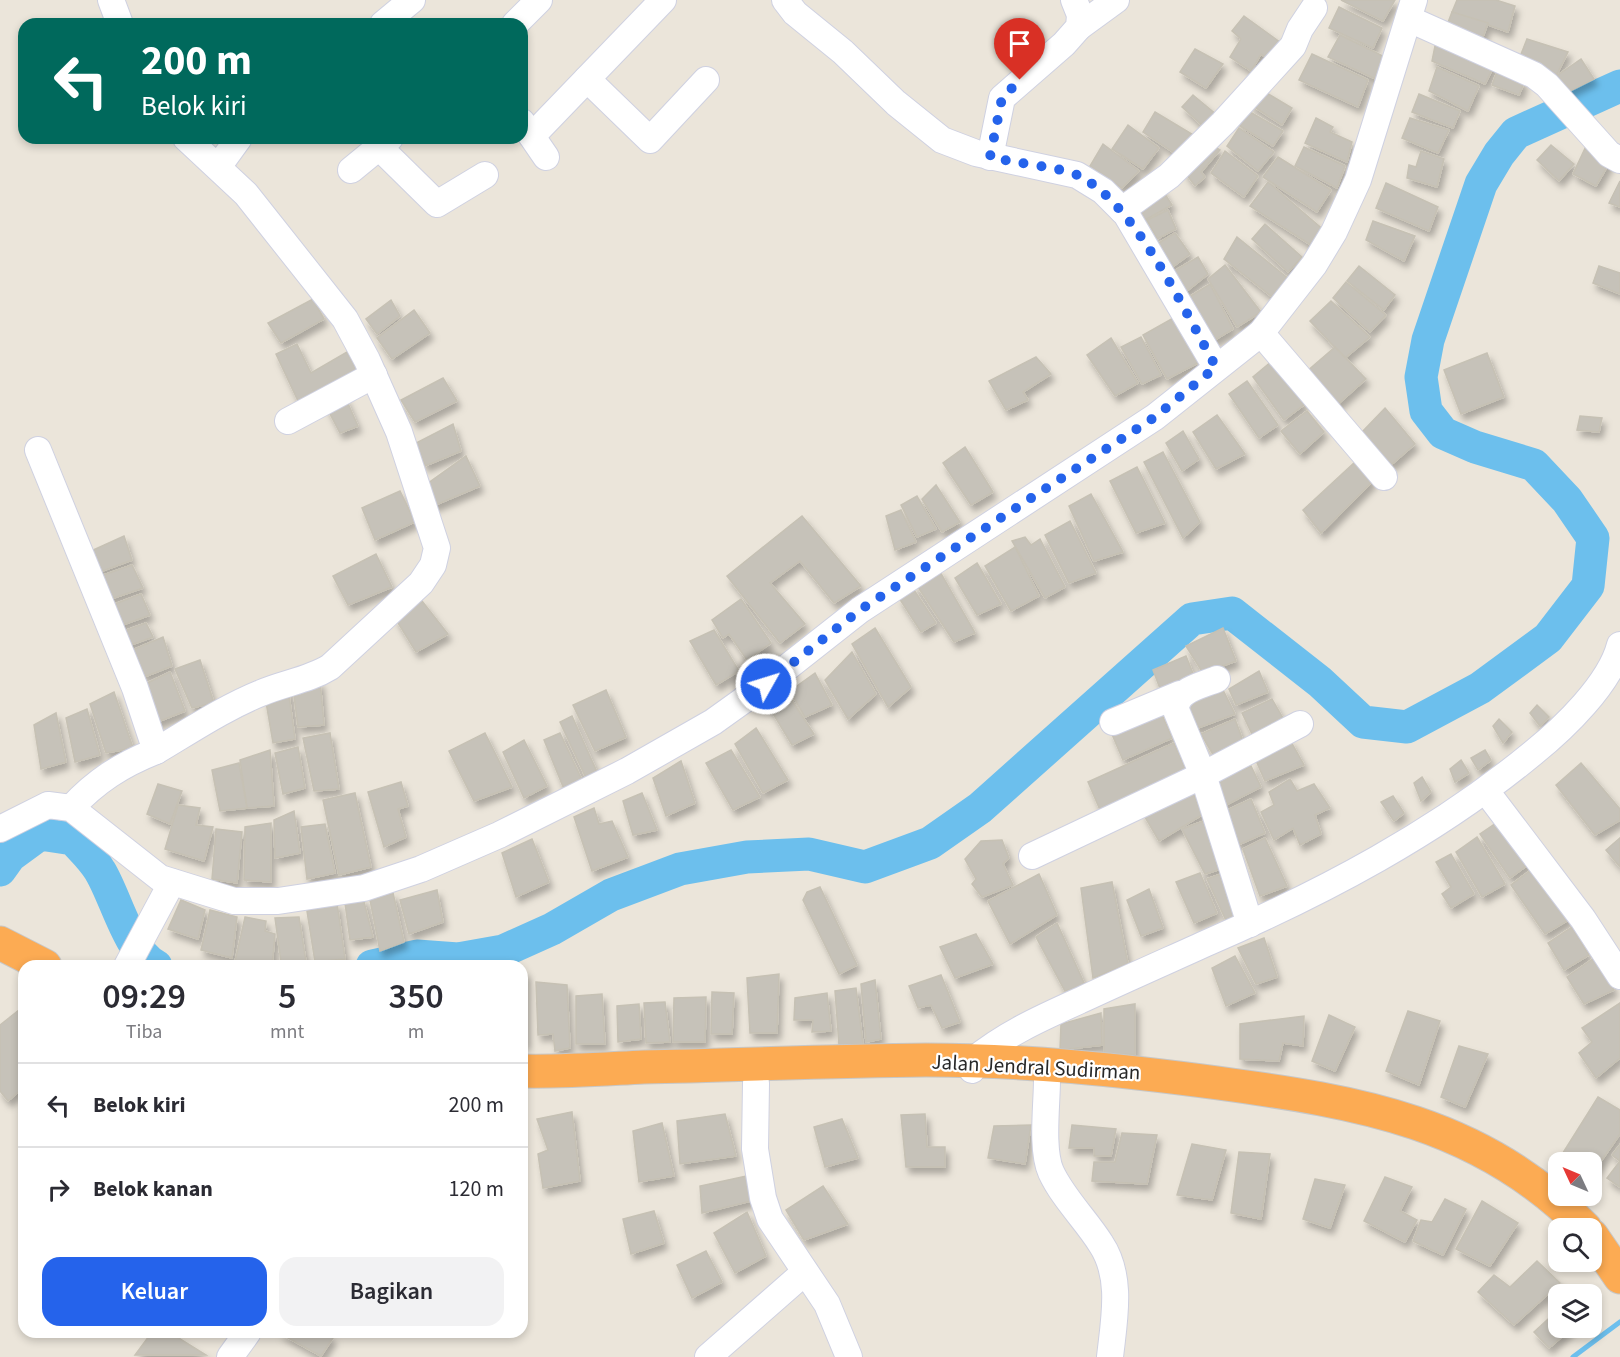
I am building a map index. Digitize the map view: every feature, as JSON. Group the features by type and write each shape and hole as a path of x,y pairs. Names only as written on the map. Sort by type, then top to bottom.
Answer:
{"highway":[{"path":"0,943 33,960"},
{"path":"0,967 18,975"},
{"name":"Jalan Jendral Sudirman","path":"528,1071 926,1060 1047,1080 1145,1090 1327,1118 1418,1140 1473,1165 1518,1193 1550,1218"},
{"name":"Jalan Jendral Sudirman","path":"528,1088 607,1090 756,1083 972,1069 1022,1062 1128,1070 1296,1094 1397,1115 1443,1131 1506,1166 1563,1206 1575,1218"}],"street":[{"path":"111,0 118,18"},
{"path":"521,18 539,0"},
{"path":"528,128 587,79 663,0"},
{"path":"784,0 795,14 843,52 896,103 942,140 990,157 1077,175 1103,190 1122,210 1216,367"},
{"path":"1074,0 1080,15 1079,27"},
{"path":"990,157 1002,98 1064,44 1079,27 1116,0"},
{"path":"1122,210 1169,176 1224,123 1293,46 1300,29 1314,8"},
{"path":"0,829 48,805 71,808 160,878 234,901 278,901 364,888 421,869 570,801 713,722 766,684 860,610 1155,417 1261,333 1314,265 1334,232 1358,180 1412,10 1468,48 1503,59 1534,75 1547,85 1609,154 1620,160"},
{"path":"587,79 650,140 706,80"},
{"path":"528,130 546,157"},
{"path":"71,808 100,779 114,770 156,751 224,711 261,693 317,675 330,667 421,583 433,565 437,548 399,432 374,375 339,311 246,194 193,144"},
{"path":"218,167 235,144"},
{"path":"351,170 382,144"},
{"path":"386,144 437,204 485,175"},
{"path":"1261,333 1384,477"},
{"path":"288,421 374,375"},
{"path":"38,450 135,688 156,751"},
{"path":"972,1069 1022,1027 1250,924 1359,870 1426,832 1486,791 1576,714 1599,685 1620,645"},
{"path":"1113,722 1216,679"},
{"path":"1180,694 1175,701 1176,710 1203,775 1250,924"},
{"path":"1032,856 1203,775 1300,724"},
{"path":"1486,791 1583,920 1620,976"},
{"path":"131,960 171,882"},
{"path":"1047,1080 1047,1149 1051,1171 1102,1245 1112,1265 1115,1286 1110,1357"},
{"path":"756,1083 755,1149 763,1198 770,1218 827,1304 849,1357"},
{"path":"708,1357 806,1272"},
{"path":"230,1357 244,1338"}],"building":[{"path":"1341,0 1395,0 1383,21"},
{"path":"1457,0 1496,0 1515,6 1508,32 1452,12"},
{"path":"1339,7 1382,28 1373,48 1329,28"},
{"path":"1452,12 1488,23 1480,45 1444,33"},
{"path":"1244,16 1284,45 1269,60 1261,54 1251,71 1230,57 1241,39 1232,31"},
{"path":"1340,35 1389,59 1380,81 1328,57"},
{"path":"1527,39 1568,52 1554,80 1518,62"},
{"path":"1436,41 1495,64 1485,84 1432,61"},
{"path":"1195,49 1223,64 1206,88 1180,72"},
{"path":"1312,54 1368,80 1358,107 1299,80"},
{"path":"1581,59 1594,79 1564,94 1555,77"},
{"path":"1501,61 1524,83 1519,95 1492,85"},
{"path":"1437,67 1479,86 1468,111 1429,91"},
{"path":"1260,89 1292,108 1282,125 1250,104"},
{"path":"1419,94 1460,111 1453,128 1412,112"},
{"path":"1193,95 1217,115 1204,127 1182,107"},
{"path":"1243,108 1283,131 1273,146 1235,123"},
{"path":"1155,112 1195,136 1179,156 1143,132"},
{"path":"1316,118 1333,127 1330,132 1352,142 1347,162 1305,143"},
{"path":"1410,118 1449,130 1438,153 1402,138"},
{"path":"1128,125 1159,148 1143,169 1112,149"},
{"path":"1239,128 1274,152 1258,171 1227,146"},
{"path":"1588,142 1610,162 1596,186 1573,174"},
{"path":"1208,143 1220,150 1201,172 1205,177 1195,186 1184,171"},
{"path":"1103,144 1139,171 1122,188 1090,166"},
{"path":"1551,145 1574,164 1559,181 1537,160"},
{"path":"1304,147 1345,166 1337,188 1295,166"},
{"path":"1225,151 1258,176 1244,197 1211,173"},
{"path":"1421,151 1444,159 1437,187 1407,178 1409,165 1416,167"},
{"path":"1278,157 1331,190 1317,212 1263,177"},
{"path":"1620,181 1620,207 1609,203"},
{"path":"1268,182 1326,232 1311,245 1250,206"},
{"path":"1386,183 1438,207 1429,231 1376,208"},
{"path":"1161,188 1172,205 1143,221 1136,207"},
{"path":"1168,210 1176,229 1157,239 1147,220"},
{"path":"1373,221 1415,236 1404,261 1366,240"},
{"path":"1265,224 1302,257 1288,272 1252,239"},
{"path":"1175,233 1190,254 1171,268 1154,246"},
{"path":"1237,237 1295,284 1280,303 1224,259"},
{"path":"1198,257 1208,274 1182,295 1169,274"},
{"path":"1225,265 1261,312 1237,327 1208,279"},
{"path":"1359,266 1395,295 1384,310 1347,281"},
{"path":"1599,266 1620,273 1620,294 1593,283"},
{"path":"1346,282 1386,315 1370,332 1333,298"},
{"path":"1210,284 1233,329 1213,341 1189,297"},
{"path":"313,299 324,319 281,343 268,323"},
{"path":"391,300 400,316 377,334 366,319"},
{"path":"1331,301 1370,337 1345,358 1310,321"},
{"path":"414,310 430,333 392,359 377,338"},
{"path":"1175,317 1198,363 1167,379 1143,335"},
{"path":"1141,337 1161,375 1142,384 1121,347"},
{"path":"1111,338 1138,383 1115,396 1087,355"},
{"path":"297,344 311,373 347,352 358,369 299,403 276,354"},
{"path":"1335,347 1366,379 1337,405 1306,372"},
{"path":"1487,353 1504,397 1461,414 1444,370"},
{"path":"1036,357 1051,374 1023,392 1028,400 1006,410 989,381"},
{"path":"1272,361 1305,404 1284,420 1253,377"},
{"path":"443,378 457,401 415,422 401,400"},
{"path":"1247,381 1278,425 1259,438 1229,394"},
{"path":"345,397 358,426 340,433 326,406"},
{"path":"1385,408 1415,444 1391,465 1361,433"},
{"path":"1307,411 1324,432 1300,454 1281,431"},
{"path":"1217,415 1245,454 1216,469 1193,432"},
{"path":"1580,416 1602,418 1599,432 1577,430"},
{"path":"453,424 461,451 425,466 416,443"},
{"path":"1183,431 1199,459 1182,471 1166,443"},
{"path":"965,447 993,492 971,505 943,463"},
{"path":"1163,452 1200,522 1183,538 1144,462"},
{"path":"466,456 480,486 433,506 424,486"},
{"path":"1356,461 1373,481 1321,533 1303,510"},
{"path":"1137,467 1165,523 1136,533 1110,481"},
{"path":"936,485 960,522 942,532 922,499"},
{"path":"400,491 415,522 375,540 362,508"},
{"path":"1091,494 1123,552 1094,561 1069,506"},
{"path":"917,496 936,529 917,537 901,505"},
{"path":"901,510 916,542 895,550 886,516"},
{"path":"802,516 861,586 834,603 800,561 770,583 805,624 780,643 727,576"},
{"path":"1070,521 1096,573 1069,583 1045,535"},
{"path":"124,536 132,560 97,573 89,552"},
{"path":"1025,537 1031,545 1040,539 1065,587 1045,598 1012,541"},
{"path":"1015,547 1039,596 1011,611 985,566"},
{"path":"376,554 392,587 348,605 333,576"},
{"path":"977,563 1001,604 977,615 955,578"},
{"path":"132,565 143,588 105,601 98,577"},
{"path":"939,570 975,633 954,642 916,584"},
{"path":"912,587 936,623 921,632 899,598"},
{"path":"141,594 150,615 114,628 107,607"},
{"path":"741,599 771,643 747,660 729,634 723,638 712,620"},
{"path":"422,601 448,634 416,652 395,618"},
{"path":"146,623 153,637 122,648 116,634"},
{"path":"875,628 911,687 888,707 852,644"},
{"path":"1223,628 1236,661 1203,673 1186,646"},
{"path":"714,630 739,671 716,685 690,641"},
{"path":"163,637 172,666 144,677 130,651"},
{"path":"852,652 876,694 848,719 825,680"},
{"path":"1186,656 1194,676 1161,691 1153,670"},
{"path":"200,660 214,703 192,708 175,669"},
{"path":"1259,671 1268,692 1236,705 1229,689"},
{"path":"170,672 185,711 155,723 141,686"},
{"path":"815,673 832,705 805,717 790,691"},
{"path":"320,681 324,725 298,727 293,688"},
{"path":"783,687 814,734 792,745 766,702"},
{"path":"288,688 295,739 273,743 265,696"},
{"path":"1222,688 1235,714 1195,729 1186,705"},
{"path":"606,690 626,737 595,751 573,705"},
{"path":"114,692 133,748 106,753 90,704"},
{"path":"1272,699 1284,720 1253,736 1242,713"},
{"path":"1537,705 1549,717 1540,726 1530,713"},
{"path":"87,709 100,755 75,762 66,718"},
{"path":"1160,710 1172,738 1123,760 1111,732"},
{"path":"56,713 66,762 41,769 34,725"},
{"path":"572,716 597,772 586,778 560,722"},
{"path":"1235,719 1243,741 1214,756 1201,734"},
{"path":"1499,719 1512,732 1503,743 1493,726"},
{"path":"756,728 788,780 763,793 735,744"},
{"path":"330,733 339,789 314,791 303,738"},
{"path":"485,733 512,787 474,801 449,751"},
{"path":"560,733 583,782 564,789 544,740"},
{"path":"524,740 547,786 524,798 503,752"},
{"path":"1290,740 1304,765 1265,781 1255,758"},
{"path":"1174,743 1188,774 1101,812 1088,782"},
{"path":"298,747 305,788 283,794 275,753"},
{"path":"270,750 274,806 247,808 240,760"},
{"path":"731,750 760,797 733,810 706,763"},
{"path":"1485,750 1491,760 1478,770 1471,758"},
{"path":"1461,760 1469,773 1455,782 1450,769"},
{"path":"681,761 695,803 666,816 653,778"},
{"path":"239,763 247,808 220,811 212,770"},
{"path":"1581,763 1620,809 1620,820 1595,835 1556,785"},
{"path":"1251,766 1261,787 1224,806 1213,783"},
{"path":"1422,777 1431,792 1421,801 1414,783"},
{"path":"1290,779 1297,791 1314,784 1330,808 1315,815 1321,834 1300,845 1293,828 1274,840 1261,812 1274,805 1269,792"},
{"path":"401,782 408,806 398,809 406,837 384,847 368,792"},
{"path":"158,784 182,791 170,824 147,814"},
{"path":"1193,792 1202,815 1159,841 1142,812"},
{"path":"355,793 371,867 339,875 323,800"},
{"path":"642,793 657,830 633,835 623,801"},
{"path":"1393,796 1404,813 1394,821 1381,802"},
{"path":"1251,799 1265,833 1238,845 1223,812"},
{"path":"178,805 200,808 196,825 213,827 204,861 165,849"},
{"path":"594,808 599,824 612,821 628,857 592,871 574,817"},
{"path":"294,811 300,853 275,858 274,820"},
{"path":"1502,819 1529,864 1510,878 1480,834"},
{"path":"1204,821 1227,867 1205,874 1182,829"},
{"path":"271,823 271,882 244,880 245,827"},
{"path":"325,824 335,873 307,879 301,827"},
{"path":"216,829 242,832 237,883 212,879"},
{"path":"1477,837 1505,884 1482,897 1456,852"},
{"path":"1265,838 1287,886 1260,896 1243,849"},
{"path":"1620,838 1620,867 1606,850"},
{"path":"532,839 549,882 516,897 502,853"},
{"path":"1002,840 1009,858 1003,864 1013,885 982,897 972,884 976,879 965,859 981,841"},
{"path":"1451,854 1474,894 1451,908 1442,894 1451,887 1436,862"},
{"path":"1535,867 1570,919 1545,934 1511,885"},
{"path":"1227,872 1247,916 1229,927 1207,879"},
{"path":"1200,873 1217,913 1194,923 1176,882"},
{"path":"1039,874 1057,915 1010,944 988,901"},
{"path":"1112,882 1128,964 1093,978 1081,888"},
{"path":"820,887 857,965 839,974 803,900 807,892"},
{"path":"1149,889 1163,928 1141,936 1127,900"},
{"path":"437,890 443,922 409,934 400,900"},
{"path":"393,893 404,942 380,951 370,900"},
{"path":"363,898 373,937 350,940 345,903"},
{"path":"181,900 205,910 198,939 168,929"},
{"path":"337,903 345,959 315,960 307,911"},
{"path":"210,910 237,917 232,958 201,950"},
{"path":"245,917 266,921 265,931 275,934 273,960 235,960"},
{"path":"299,917 306,960 281,960 275,918"},
{"path":"1057,923 1085,985 1065,991 1036,937"},
{"path":"1572,927 1589,955 1564,970 1548,943"},
{"path":"976,934 993,964 955,978 940,947"},
{"path":"1264,938 1277,977 1256,984 1238,948"},
{"path":"1235,956 1255,993 1226,1006 1212,968"},
{"path":"1597,956 1614,990 1584,1004 1567,977"},
{"path":"779,974 777,1033 750,1033 747,978"},
{"path":"941,975 960,1022 942,1028 931,1005 918,1008 909,986"},
{"path":"875,980 881,1039 866,1042 861,984"},
{"path":"536,982 567,985 570,1048 555,1051 553,1034 538,1035"},
{"path":"856,988 863,1044 839,1045 835,991"},
{"path":"712,992 734,993 732,1034 711,1034"},
{"path":"827,993 831,1031 812,1032 813,1020 794,1020 795,998"},
{"path":"602,994 605,1044 576,1044 576,996"},
{"path":"706,997 705,1042 673,1042 674,998"},
{"path":"665,1002 670,1042 646,1043 644,1003"},
{"path":"1620,1003 1620,1058 1596,1078 1579,1053 1592,1042 1582,1028"},
{"path":"639,1004 641,1039 618,1042 617,1006"},
{"path":"1135,1004 1135,1054 1104,1055 1104,1009"},
{"path":"18,1011 18,1092 8,1101 0,1091 0,1025"},
{"path":"1408,1011 1440,1021 1419,1085 1386,1071"},
{"path":"1101,1013 1102,1045 1060,1050 1061,1024"},
{"path":"1329,1015 1355,1027 1335,1071 1312,1061"},
{"path":"1304,1016 1303,1046 1283,1043 1279,1061 1240,1059 1240,1024"},
{"path":"1459,1046 1488,1054 1465,1107 1441,1097"},
{"path":"1598,1097 1620,1110 1620,1134 1602,1160 1602,1152 1564,1152"},
{"path":"572,1112 580,1181 543,1188 538,1154 548,1150 537,1119"},
{"path":"725,1114 736,1156 680,1164 677,1121"},
{"path":"925,1114 927,1147 945,1147 945,1167 906,1167 901,1115"},
{"path":"842,1119 858,1158 825,1167 814,1127"},
{"path":"662,1123 674,1176 639,1182 633,1131"},
{"path":"1031,1125 1025,1164 988,1158 994,1126"},
{"path":"1072,1125 1116,1129 1111,1156 1094,1156 1094,1148 1069,1148"},
{"path":"1122,1133 1157,1135 1147,1184 1092,1181 1094,1162 1115,1162"},
{"path":"1192,1144 1226,1150 1212,1200 1177,1195"},
{"path":"1620,1145 1620,1161 1612,1155"},
{"path":"1239,1152 1270,1154 1261,1219 1231,1213"},
{"path":"1620,1161 1620,1187 1607,1178"},
{"path":"747,1176 751,1201 702,1213 700,1186"},
{"path":"1385,1177 1412,1187 1400,1211 1417,1220 1405,1242 1364,1221"},
{"path":"1315,1179 1345,1185 1330,1228 1303,1219"},
{"path":"823,1186 848,1224 804,1240 786,1210"},
{"path":"1445,1199 1466,1209 1443,1255 1413,1241 1421,1220 1432,1222"},
{"path":"1482,1201 1518,1223 1490,1266 1456,1249"},
{"path":"654,1211 664,1243 631,1254 623,1219"},
{"path":"747,1212 766,1256 735,1273 714,1233"},
{"path":"706,1251 722,1282 692,1298 677,1265"},
{"path":"1537,1261 1560,1283 1548,1284 1548,1294 1514,1325 1478,1292 1494,1275 1510,1287"},
{"path":"1548,1319 1548,1338 1560,1338 1549,1348 1534,1332"},
{"path":"148,1338 179,1338 206,1355 135,1355"},
{"path":"288,1338 333,1338 321,1356"}],"waterway":[{"path":"399,960 417,956 458,959 503,951 552,929 611,895 680,869 747,857 809,854 865,867 930,843 980,808 1192,619 1232,613 1320,682 1363,722 1407,727 1480,688 1548,638 1588,586 1593,538 1567,500 1534,465 1475,447 1443,433 1426,411 1421,377 1428,340 1481,184 1499,154 1516,133 1620,86"},
{"path":"0,870 10,856 40,834 73,839 100,871 130,936 147,960"},
{"path":"1573,1357 1620,1322"}],"route":[{"path":"766,684 860,610 1155,417 1184,396 1216,367 1170,285 1126,214 1113,199 1103,190 1077,175 990,157 1002,98 1020,80"}]}
